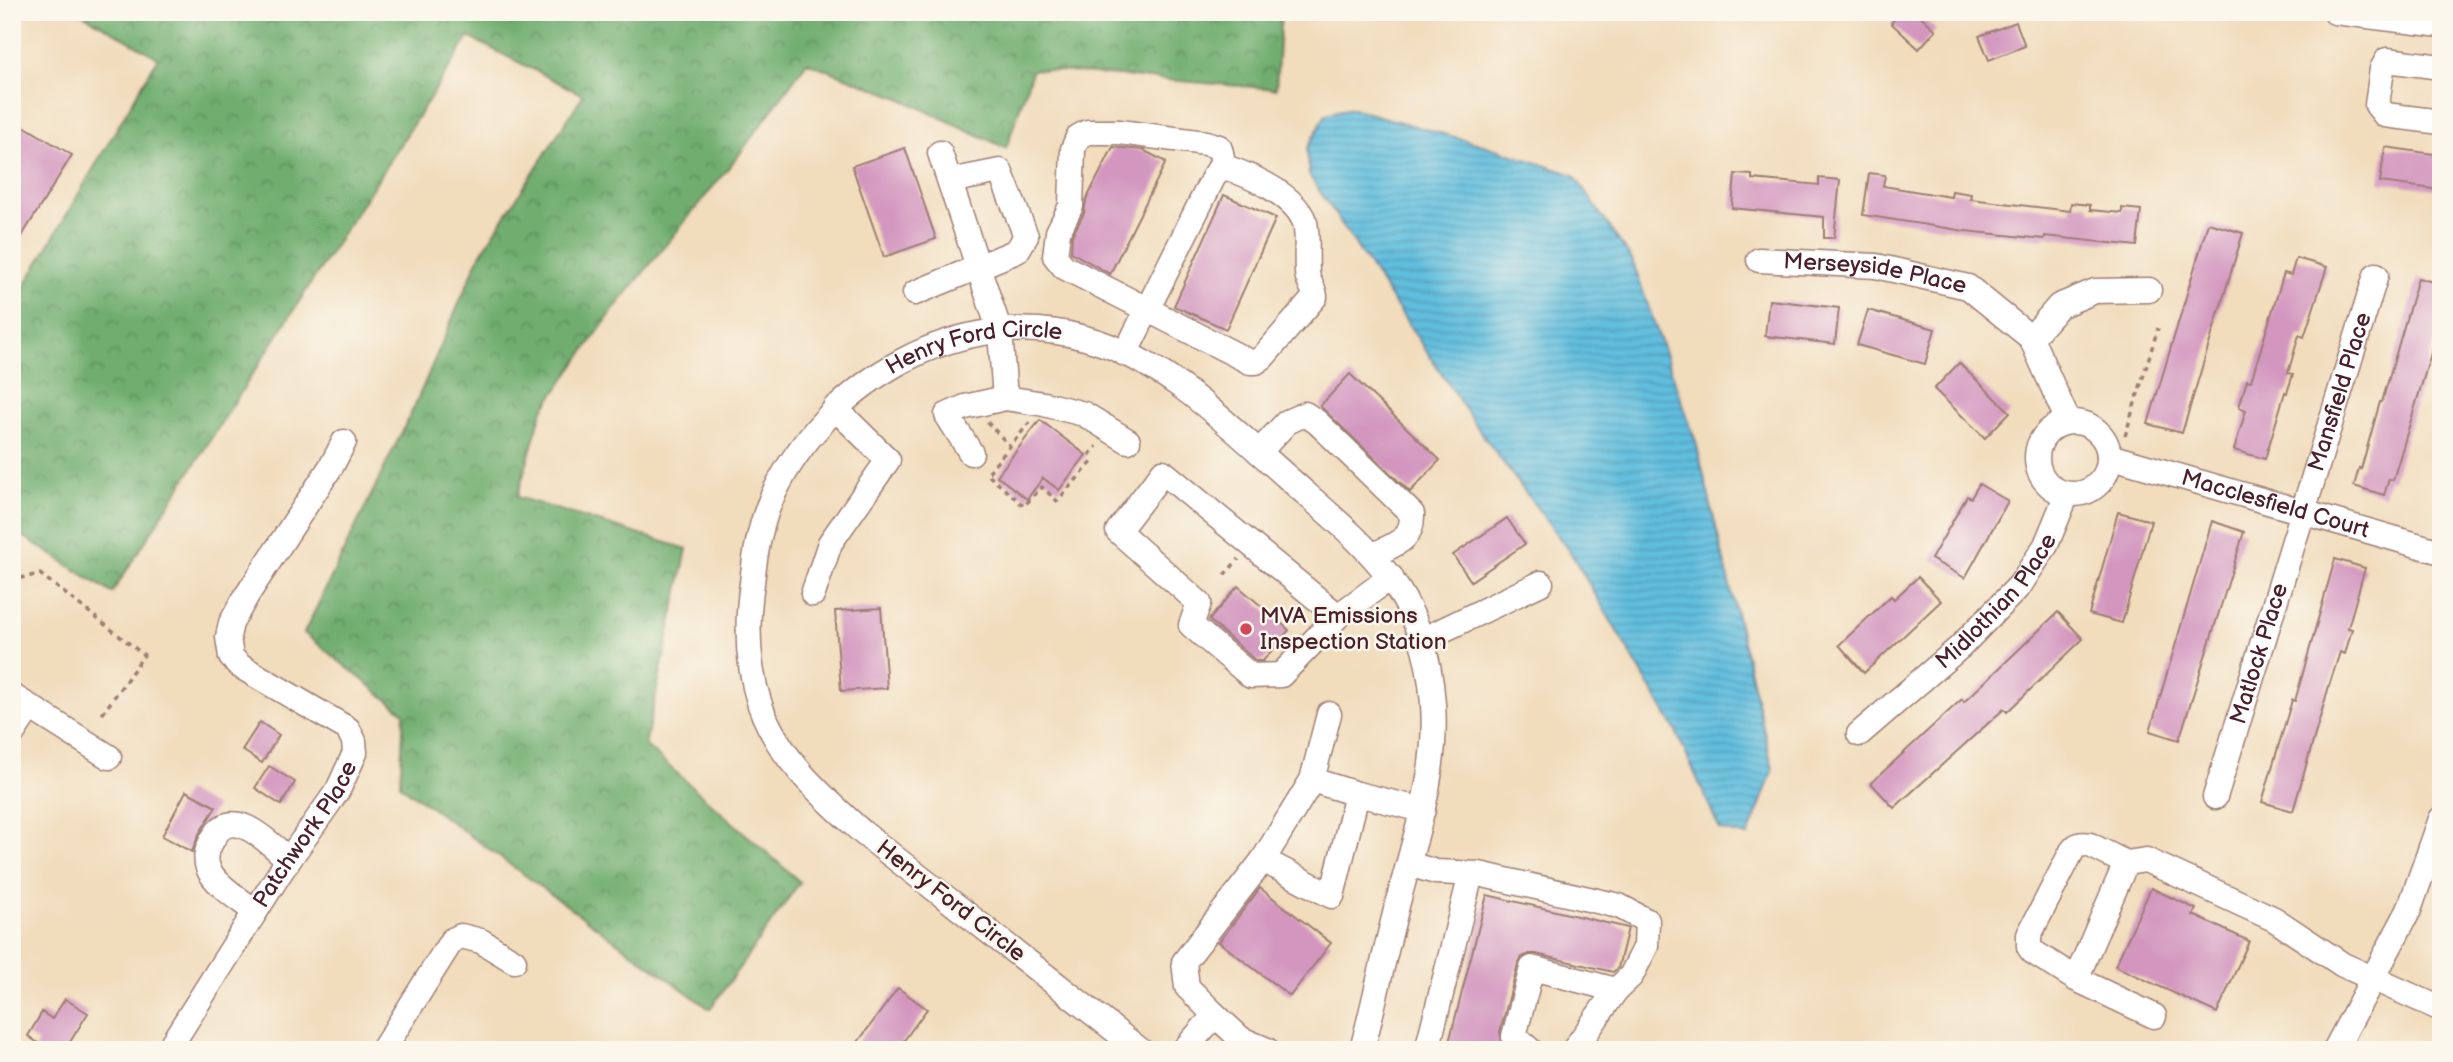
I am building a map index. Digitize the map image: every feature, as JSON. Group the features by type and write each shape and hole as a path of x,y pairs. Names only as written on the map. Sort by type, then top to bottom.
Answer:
{"street":[{"path":"2335,12 2441,25"},
{"path":"2441,66 2387,60 2382,69 2377,105 2385,115 2441,122"},
{"path":"1125,354 1148,309 1222,166 1223,155 1219,147 1206,143 1119,132 1087,132 1079,137 1073,149 1071,206 1058,232 1055,256 1064,267 1148,309 1250,362 1256,362 1315,297 1315,291 1307,281 1306,225 1295,205 1250,175 1222,166"},
{"path":"940,153 1000,332 1005,398"},
{"path":"915,293 1017,251 1026,236 1000,171 950,181"},
{"name":"Merseyside Place","path":"1759,260 1876,266 1969,287 2031,338 2067,421"},
{"name":"Mansfield Place","path":"2303,511 2376,275"},
{"path":"2031,338 2059,306 2095,291 2149,290"},
{"name":"Henry Ford Circle","path":"1140,1050 862,832 823,797 787,757 761,706 750,662 747,625 755,555 762,523 788,467 807,439 835,408 858,388 891,366 964,337 1036,331 1073,335 1091,339 1125,354 1171,380 1215,414 1374,555 1410,608 1423,640 1433,703 1434,740 1430,780 1362,1050"},
{"path":"971,453 947,415 965,407 1005,398 1084,414 1128,441"},
{"path":"813,594 831,543 888,460 835,408"},
{"path":"1259,452 1287,422 1305,414 1317,422 1412,514 1412,527 1405,538 1374,555"},
{"path":"2067,421 2088,424 2100,433 2105,440 2109,456 2104,477 2095,486 2078,494 2057,491 2042,478 2036,463 2036,452 2042,438 2054,426 2067,421"},
{"name":"Patchwork Place","path":"168,1050 255,912 344,780 355,753 354,741 348,729 240,666 231,657 228,637 231,623 247,595 332,465 344,442"},
{"name":"Macclesfield Court","path":"2109,456 2441,552"},
{"path":"1338,616 1163,472 1118,531 1199,603 1191,625 1251,676 1281,675 1338,616 1391,578"},
{"name":"Midlothian Place","path":"1858,734 1960,646 2020,585 2046,545 2067,494"},
{"name":"Matlock Place","path":"2215,797 2303,511"},
{"path":"1423,640 1541,583"},
{"path":"12,734 21,702 109,757"},
{"path":"1267,1050 1241,1039 1187,987 1184,962 1263,860 1312,780 1329,714"},
{"path":"1312,780 1423,810"},
{"path":"1263,860 1332,897 1357,794"},
{"path":"2336,1050 2409,911 2441,819"},
{"path":"255,912 218,881 209,869 208,847 216,832 223,827 239,824 251,828 289,860"},
{"path":"2154,1016 2076,979 2033,952 2028,942 2029,934 2077,845 2090,845 2126,863 2147,860 2274,919 2343,965 2441,1009"},
{"path":"2076,979 2126,863"},
{"path":"1409,864 1436,872 1471,874 1619,906 1647,921 1646,946 1631,976 1616,990 1574,1050"},
{"path":"1427,1050 1471,874"},
{"path":"383,1050 452,940 461,936 481,941 514,961"},
{"path":"1530,1050 1514,1036 1532,968 1616,990"},
{"path":"1184,1050 1215,1015"}],"path":[{"path":"2125,436 2158,328"},
{"path":"1036,415 987,474 1024,506 1042,487 1057,501 1094,460"},
{"path":"982,417 1010,446"},
{"path":"12,571 22,578 40,574 144,655 100,716"},
{"path":"12,587 19,576"}],"green space":[{"path":"79,12 1281,12 1276,89 1033,69 1006,148 897,97 807,62 738,156 617,305 542,411 517,497 687,549 645,745 800,882 710,1009 400,785 404,713 304,633 415,405 480,255 583,95 469,37 112,593 12,529 12,308 158,58"}],"water":[{"path":"1350,108 1483,145 1574,175 1632,260 1696,442 1773,770 1748,836 1720,830 1676,731 1572,555 1479,430 1309,175 1307,149 1326,114"}],"building":[{"path":"1901,12 1916,12 1936,30 1919,49 1891,23"},
{"path":"2016,22 2025,46 1989,60 1979,36"},
{"path":"12,119 72,155 12,252"},
{"path":"1113,147 1143,150 1166,162 1110,274 1071,252 1072,236 1084,213 1086,200"},
{"path":"2385,147 2441,155 2441,190 2380,182"},
{"path":"905,148 936,239 884,257 852,166"},
{"path":"1869,173 1885,175 1883,186 1951,197 1952,191 1971,194 1970,199 2070,211 2071,203 2090,205 2090,210 2122,213 2122,208 2141,210 2137,246 1965,231 1863,215"},
{"path":"1735,174 1752,175 1752,179 1819,185 1819,178 1840,180 1834,238 1824,238 1824,217 1732,208"},
{"path":"1224,195 1276,218 1226,329 1174,306"},
{"path":"2208,223 2243,233 2182,433 2148,424"},
{"path":"2296,258 2327,267 2304,337 2299,335 2288,373 2293,374 2265,459 2234,450 2246,410 2239,407 2247,380 2251,381 2284,273 2291,275"},
{"path":"2418,278 2441,284 2441,320 2393,480 2389,479 2384,495 2354,486"},
{"path":"1769,300 1839,308 1835,344 1765,336"},
{"path":"1868,310 1935,329 1925,364 1857,345"},
{"path":"1959,363 2010,412 1985,438 1934,389"},
{"path":"1350,374 1440,460 1410,492 1320,406"},
{"path":"1040,420 1086,455 1059,490 1043,478 1027,499 997,476"},
{"path":"1979,484 2008,501 1965,578 1931,559 1967,496 1971,498"},
{"path":"2118,512 2151,521 2122,623 2089,614"},
{"path":"1507,518 1525,544 1471,581 1453,555"},
{"path":"2212,521 2244,532 2179,740 2150,731"},
{"path":"2335,559 2365,568 2348,628 2352,629 2345,654 2340,652 2293,811 2262,802 2292,700 2295,701"},
{"path":"1918,577 1941,601 1864,673 1839,645 1891,596 1894,599"},
{"name":"MVA Emissions Inspection Station","path":"1238,586 1289,630 1263,661 1256,661 1209,620"},
{"path":"881,608 887,688 841,691 835,611"},
{"path":"2058,612 2083,639 2007,712 2004,709 1894,808 1871,783 1962,699 1964,702"},
{"path":"260,722 279,735 262,763 242,750"},
{"path":"269,766 295,782 281,805 255,788"},
{"path":"186,791 216,807 199,834 192,852 162,836"},
{"path":"1260,888 1331,943 1290,996 1219,942"},
{"path":"2151,888 2196,909 2193,915 2249,941 2217,1013 2115,966"},
{"path":"1487,895 1628,928 1618,968 1613,972 1536,954 1522,957 1500,1032 1502,1050 1447,1050"},
{"path":"898,988 927,1009 897,1050 852,1050"},
{"path":"65,999 88,1013 65,1050 34,1050 38,1043 28,1036 42,1012 52,1019"}],"place":[{"name":"MVA Emissions Inspection Station","path":"1246,629"}]}
